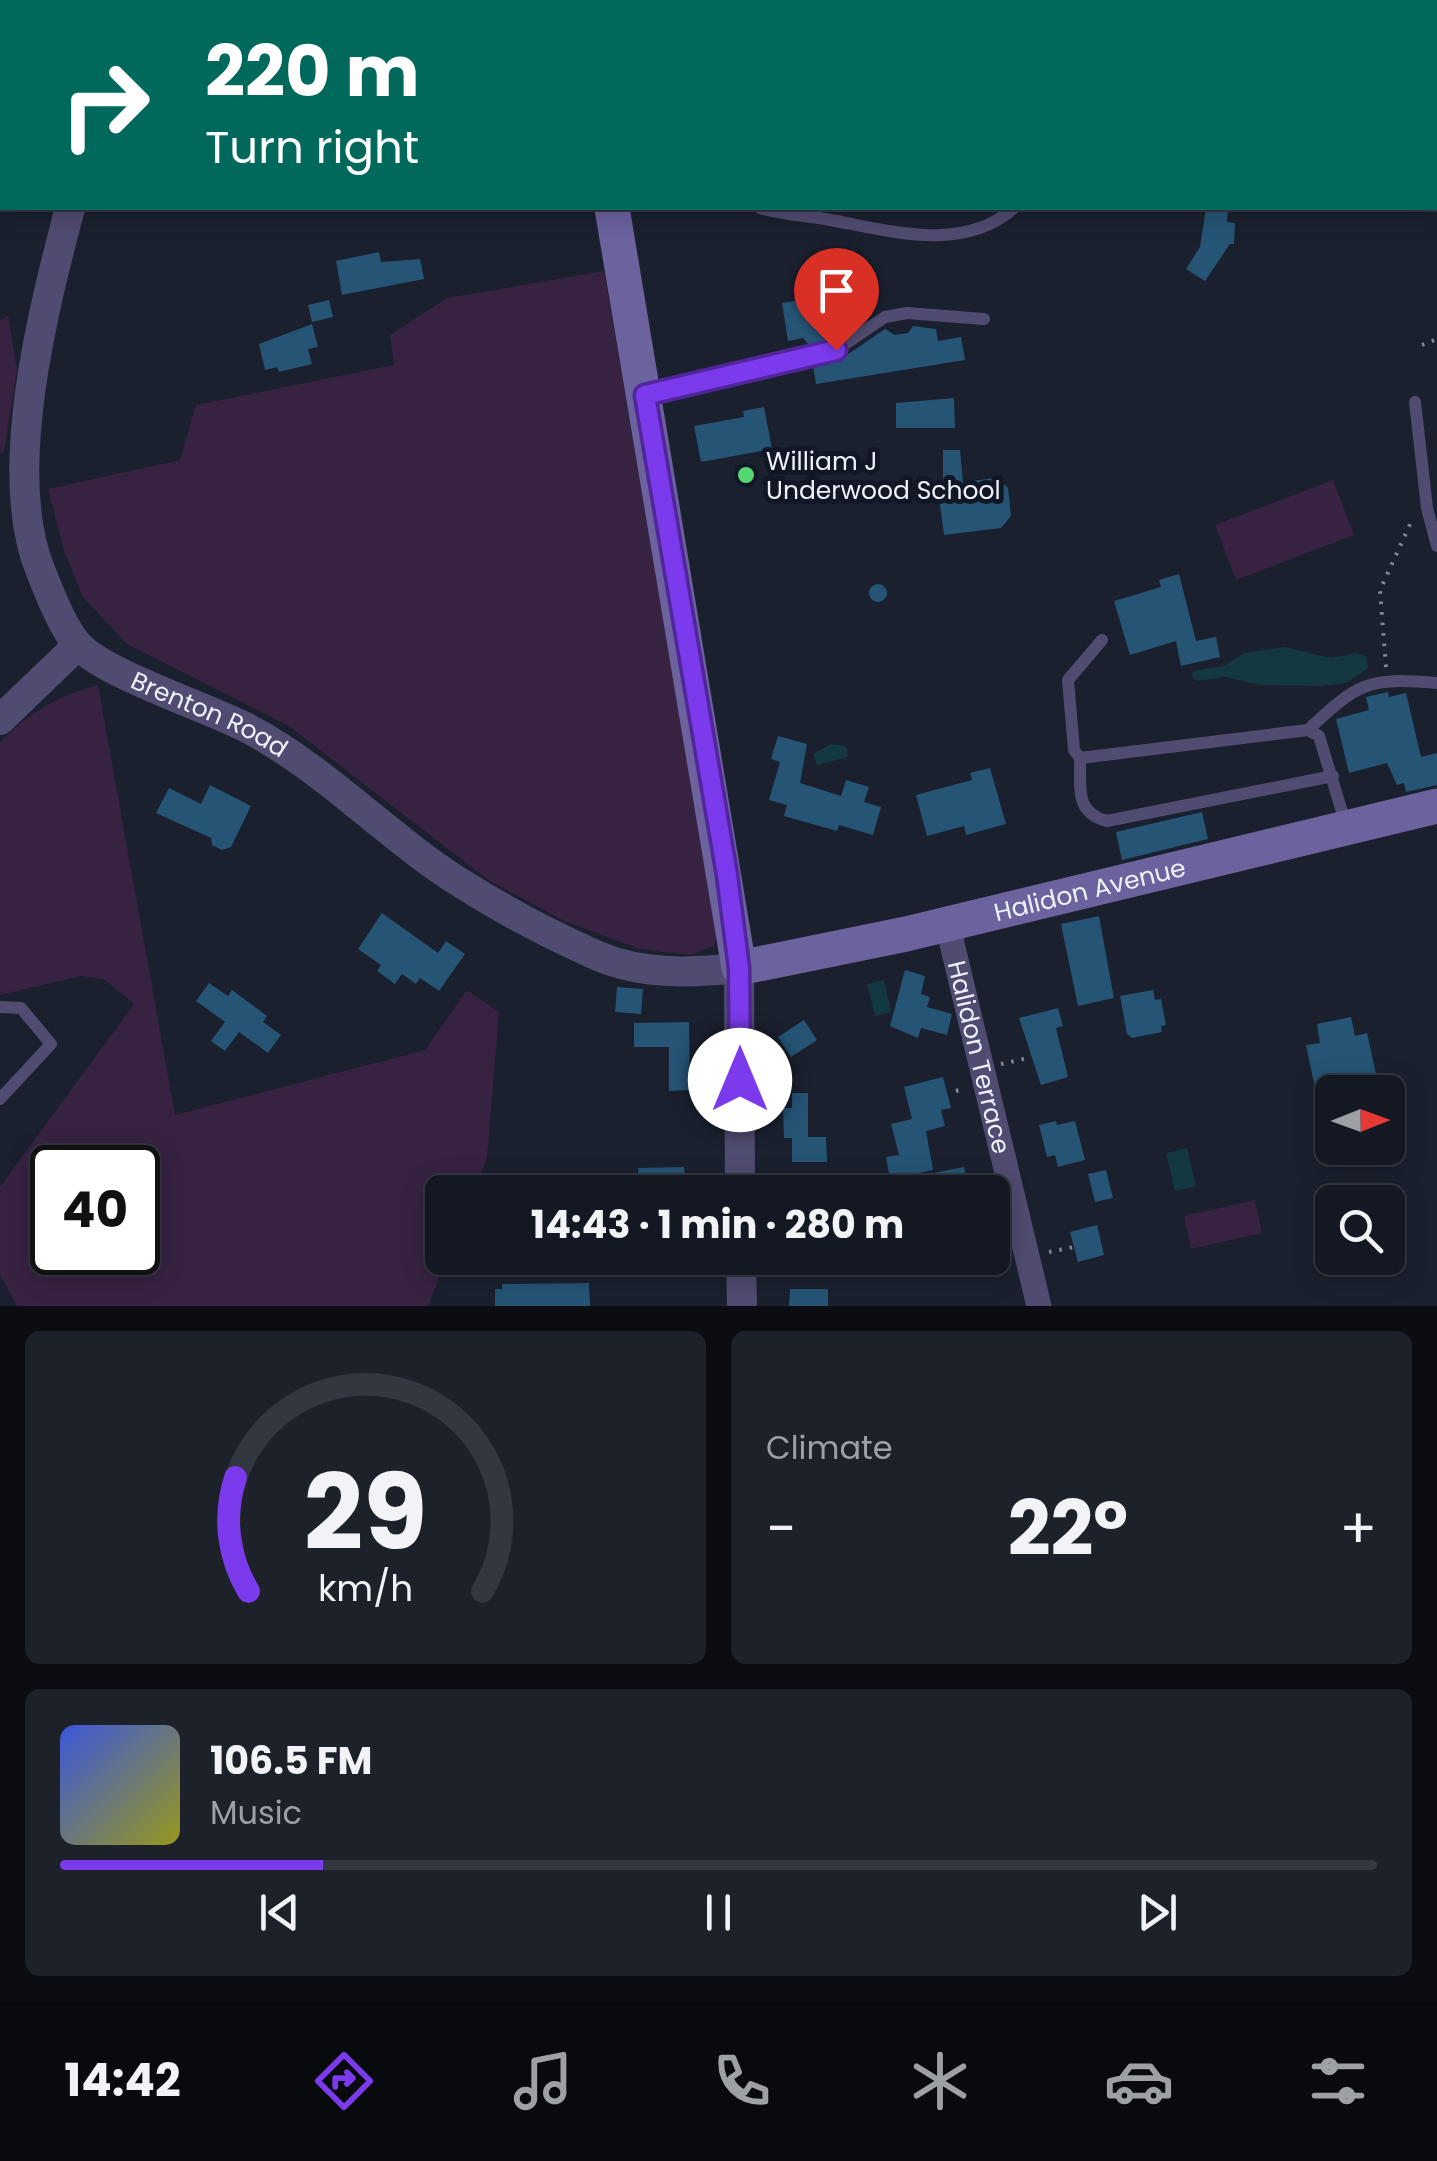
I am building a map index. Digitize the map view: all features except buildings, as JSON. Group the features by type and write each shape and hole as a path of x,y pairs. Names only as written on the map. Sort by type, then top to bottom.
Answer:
{"main road":[{"path":"612,210 739,968"},
{"name":"Halidon Avenue","path":"739,968 947,923 1437,806"}],"street":[{"path":"0,720 78,645 40,569 26,505 29,399 41,327 70,210"},
{"name":"Brenton Road","path":"78,645 116,668 249,729 328,782 462,884 600,957 682,974 739,968"},
{"name":"Halidon Terrace","path":"947,923 1039,1306"},
{"path":"739,968 740,1175"},
{"path":"741,1275 742,1306"}],"lane":[{"path":"770,210 895,234 934,235 973,232 1011,210"},
{"path":"645,395 836,350 886,317 907,313 984,319"},
{"path":"1415,402 1427,508 1437,546"},
{"path":"1102,640 1068,680 1074,750 1080,758 1081,806 1089,816 1107,820 1333,776"},
{"path":"1308,730 1350,690 1388,680 1437,683"},
{"path":"1080,758 1308,730 1319,736 1346,828"},
{"path":"0,1007 21,1008 52,1044 0,1099"}],"path":[{"path":"1422,345 1437,339"},
{"path":"1388,680 1380,590 1415,514 1427,508"}],"shaded area":[{"path":"604,271 717,934 714,946 690,955 640,949 564,921 488,880 289,726 127,644 83,597 64,551 48,489 180,460 196,405 394,365 390,335 447,298"},
{"path":"8,315 17,370 4,452 0,453 0,321"},
{"path":"1333,480 1354,535 1236,580 1215,525"},
{"path":"98,685 175,1115 425,1050 467,990 499,1012 487,1158 480,1175 425,1175 425,1275 440,1275 428,1306 17,1306 0,1275 0,1187 30,1146 30,1275 160,1275 160,1145 31,1145 134,1004 104,979 81,976 0,995 0,742 22,722 57,700"},
{"path":"1255,1200 1262,1233 1191,1249 1184,1216"}],"water":[{"path":"1285,647 1331,658 1355,653 1366,656 1368,668 1346,683 1322,686 1259,685 1225,677 1197,681 1192,676 1193,671 1224,666 1244,653"},
{"path":"831,744 846,746 848,757 817,765 813,754"},
{"path":"884,980 891,1012 875,1016 867,984"},
{"path":"1187,1148 1196,1186 1175,1191 1166,1153"}],"place":[{"name":"William J Underwood School","path":"746,475"}],"route":[{"path":"740,1080 739,968 727,875 645,395 836,350"}]}
